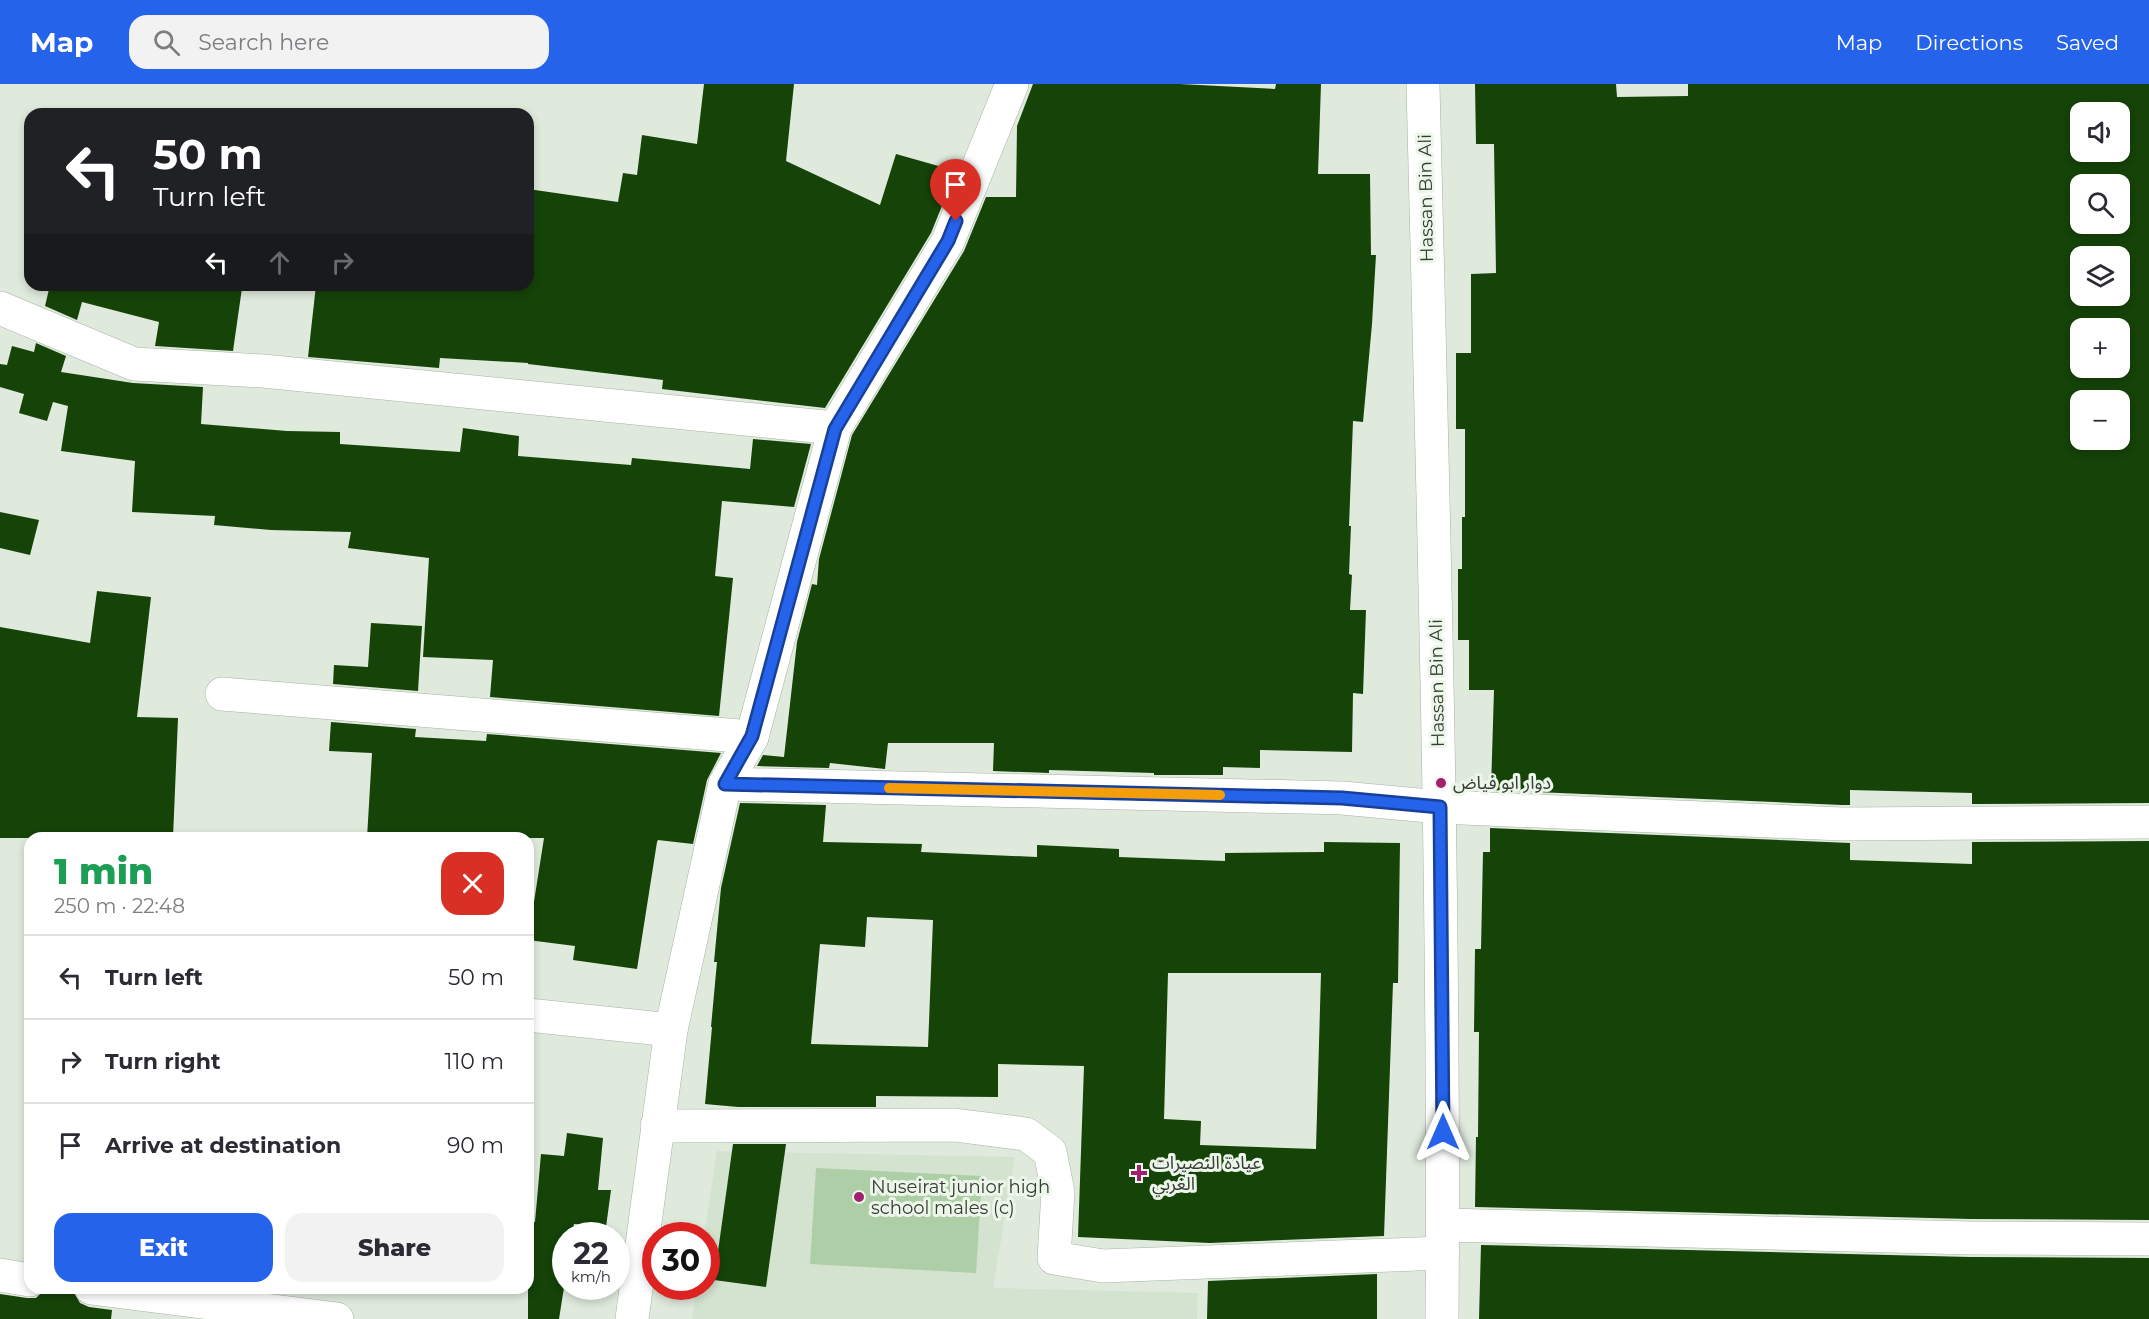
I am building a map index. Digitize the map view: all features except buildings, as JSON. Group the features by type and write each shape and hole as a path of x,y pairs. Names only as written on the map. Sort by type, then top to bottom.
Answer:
{"street":[{"path":"632,1319 670,1030 725,784 752,736 835,429 948,241 1012,84"},
{"name":"Hassan Bin Ali","path":"1424,84 1440,807 1442,1319"},
{"path":"0,308 134,364 263,371 835,429"},
{"path":"222,694 752,736"},
{"path":"725,784 1342,798 1440,807 1842,824 2149,822"},
{"path":"534,1016 670,1030"},
{"path":"657,1126 954,1125 1026,1134 1050,1152 1058,1192 1054,1258 1103,1266 1443,1239 2149,1239"},
{"path":"0,1275 24,1279"},
{"path":"119,1294 156,1302 337,1319"}],"shaded area":[{"name":"Nuseirat junior high school males (c)","path":"717,1151 1015,1157 993,1288 1198,1293 1197,1319 692,1319 695,1300 720,1300 720,1222 706,1222"}],"green space":[{"path":"816,1168 982,1176 976,1273 810,1264"}],"slow traffic":[{"path":"889,788 1220,795"}],"place":[{"name":"دوار ابو فياض","path":"1441,783"},
{"name":"عيادة النصيرات الغربي","path":"1139,1173"},
{"name":"Nuseirat junior high school males (c)","path":"859,1197"}],"route":[{"path":"956,221 948,241 835,429 752,736 725,784 1342,798 1440,807 1443,1132"}]}
